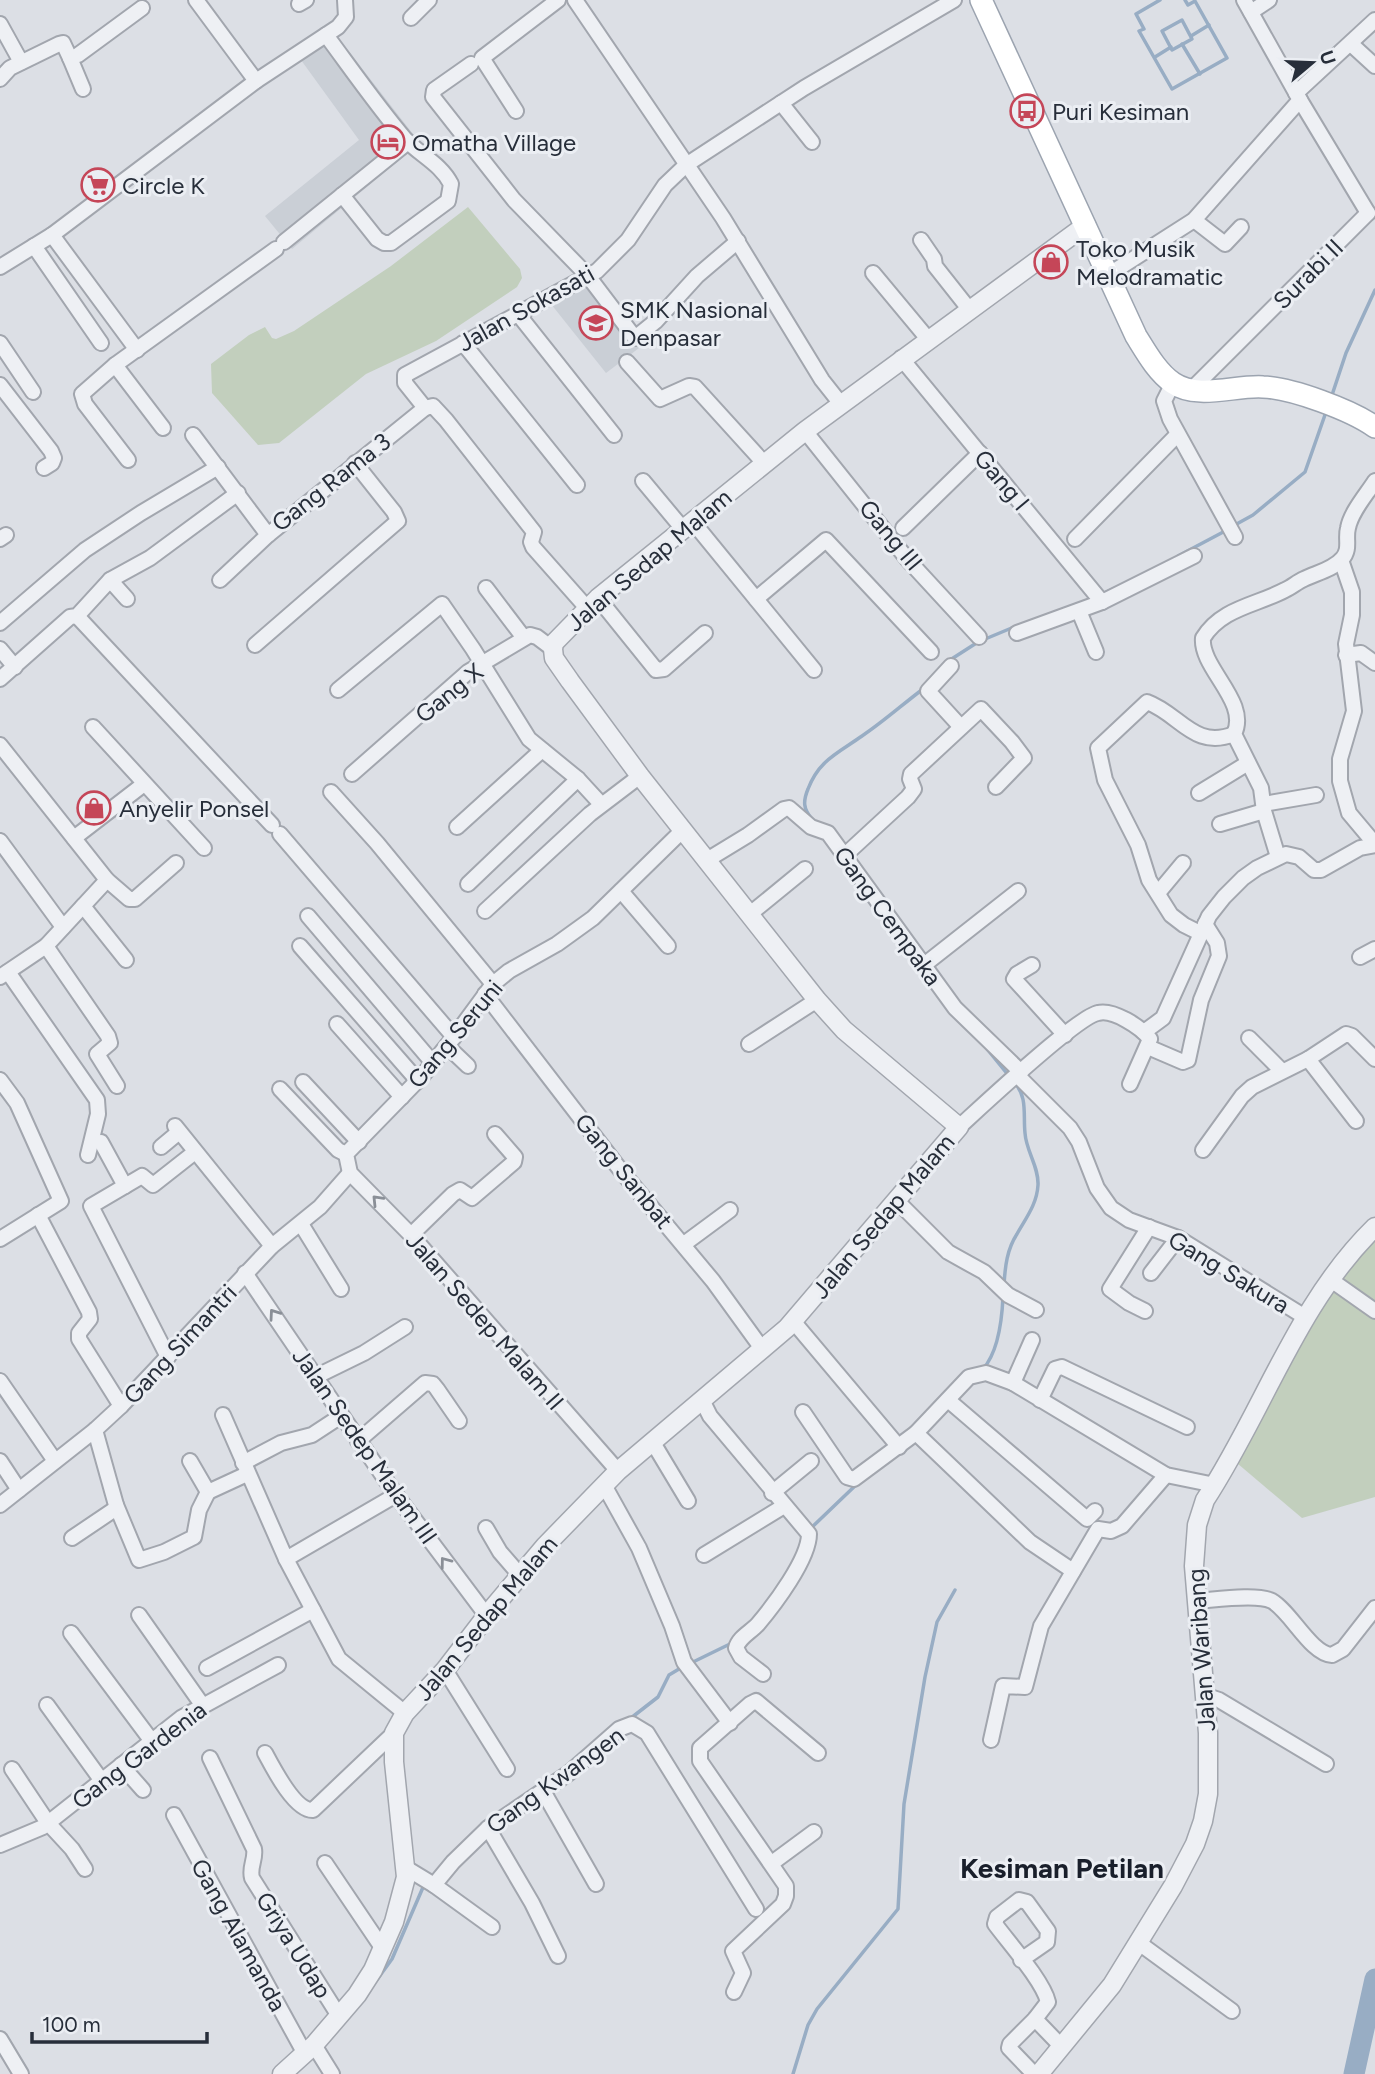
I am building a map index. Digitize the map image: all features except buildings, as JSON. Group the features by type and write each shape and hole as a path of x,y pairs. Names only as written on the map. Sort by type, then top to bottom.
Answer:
{"main road":[{"path":"981,0 1140,342 1163,374 1182,387 1272,388 1362,418 1375,427"}],"street":[{"path":"196,0 256,80"},
{"path":"0,267 52,235 256,80 326,35 344,21 347,10 345,0"},
{"path":"411,18 429,0"},
{"path":"516,111 482,58 558,0"},
{"path":"575,0 738,241 822,380 841,404"},
{"name":"Jalan Sokasati","path":"425,408 405,383 404,377 588,276 623,246 665,186 685,165 781,103 954,0"},
{"path":"1247,6 1269,0"},
{"name":"Surabi II","path":"1182,387 1371,212 1298,97 1247,6"},
{"path":"70,58 142,8"},
{"path":"1108,275 1194,220 1298,97 1375,20"},
{"path":"0,24 21,62"},
{"path":"326,35 408,142 438,166 451,184 448,201 395,241 384,243 377,239 342,195"},
{"path":"0,79 4,72 21,62 63,43 83,89"},
{"path":"1351,44 1375,66"},
{"path":"471,64 434,90 433,97 513,200 588,276 635,338 738,241"},
{"path":"781,103 813,142"},
{"path":"128,460 82,398 85,390 115,365 280,245 408,142"},
{"path":"1194,220 1225,244 1241,227"},
{"name":"Jalan Sedap Malam","path":"394,1733 405,1713 445,1670 520,1575 618,1471 763,1350 793,1321 959,1127 852,1038 817,1000 640,776 558,666 552,649 558,638 593,603 764,463 901,358 1086,225"},
{"path":"52,235 137,350"},
{"path":"921,240 934,259 935,267 969,309"},
{"path":"34,246 101,343"},
{"path":"873,274 928,339"},
{"path":"518,314 614,435"},
{"path":"0,343 33,392"},
{"path":"464,343 577,485"},
{"name":"Gang I","path":"901,358 1099,599"},
{"path":"627,362 660,399 689,386 695,387 764,463"},
{"path":"115,365 163,428"},
{"path":"0,385 51,451 54,458 52,463 44,468"},
{"path":"1182,387 1164,401 1177,435 1232,532"},
{"path":"425,408 430,405 435,407 535,534 531,542 533,547 593,603 656,670 664,669 705,634"},
{"name":"Gang Rama 3","path":"193,435 268,535 425,408"},
{"name":"Gang III","path":"805,431 908,560 979,637"},
{"path":"1075,539 1177,435"},
{"path":"903,528 980,453"},
{"path":"255,645 398,521 394,512 355,463"},
{"path":"0,623 85,551 141,513 218,467"},
{"path":"643,481 756,599 814,670"},
{"path":"1278,857 1261,788 1234,734 1238,723 1234,708 1202,643 1209,628 1218,620 1255,601 1285,591 1341,560 1348,547 1347,529 1350,520 1375,481"},
{"path":"0,679 71,618 77,616 110,580 150,558 239,493"},
{"path":"220,580 268,535"},
{"path":"756,599 825,540 932,652"},
{"path":"1017,632 1079,611 1099,599 1195,556"},
{"path":"1144,1032 1163,1018 1203,929 1224,897 1243,878 1278,857 1293,855 1314,870 1321,870 1360,848 1375,845 1347,808 1340,781 1340,760 1354,714 1346,654 1352,592 1341,560"},
{"path":"110,580 127,599"},
{"path":"486,588 524,638 533,636 552,649"},
{"path":"338,690 442,604 483,664 526,735 578,779 601,804"},
{"path":"1079,611 1096,652"},
{"path":"77,616 276,829 468,1066"},
{"name":"Gang X","path":"352,774 460,679 524,638"},
{"path":"0,649 15,667"},
{"path":"1346,654 1362,653 1375,663"},
{"path":"951,666 928,691 960,726"},
{"path":"1148,1046 1183,1062 1188,1060 1201,1000 1219,956 1214,938 1203,929 1175,920 1147,876 1133,834 1109,791 1098,748 1147,702 1191,731 1211,739 1219,740 1234,734"},
{"path":"844,856 912,792 914,787 911,774 979,709 983,709 1024,756 1023,761 996,787"},
{"path":"93,727 204,848"},
{"path":"0,745 107,880 132,900 176,863"},
{"path":"457,827 542,750"},
{"path":"1199,793 1248,763"},
{"path":"485,911 601,804 640,776"},
{"path":"468,884 578,779"},
{"path":"74,838 144,784"},
{"name":"Gang Sanbat","path":"331,792 395,864 622,1172 684,1244 763,1350"},
{"path":"1220,824 1264,807 1316,794"},
{"name":"Gang Cempaka","path":"707,860 784,809 794,811 821,831 844,856 955,1008 1016,1077"},
{"name":"Gang Seruni","path":"346,1154 418,1081 451,1042 489,989 509,971 574,933 683,830"},
{"path":"0,841 63,928"},
{"path":"1158,893 1183,863"},
{"path":"750,914 805,869"},
{"path":"88,1155 98,1114 97,1100 4,974 46,946 107,880"},
{"path":"621,891 668,946"},
{"path":"924,965 1018,891"},
{"path":"83,906 126,960"},
{"path":"308,916 433,1063"},
{"path":"46,946 110,1040 97,1054 117,1086"},
{"path":"300,946 418,1081"},
{"path":"1360,957 1375,949"},
{"path":"1032,965 1017,974 1014,979 1065,1035"},
{"path":"749,1044 817,1000"},
{"path":"959,1127 1091,1015 1104,1012 1144,1032 1150,1039 1130,1084"},
{"path":"337,1024 402,1097"},
{"path":"1203,1150 1242,1096 1252,1087 1308,1059 1346,1034 1352,1036 1375,1059"},
{"path":"1249,1038 1282,1071"},
{"path":"1308,1059 1356,1121"},
{"name":"Gang Sakura","path":"1016,1077 1070,1128 1079,1142 1097,1188 1111,1208 1129,1220 1178,1238 1305,1317"},
{"path":"0,1080 17,1103 61,1200 0,1239"},
{"path":"303,1082 359,1142"},
{"path":"280,1089 338,1150 346,1154 350,1173"},
{"path":"161,1147 177,1129 272,1246"},
{"path":"411,1235 458,1191 472,1198 514,1162 515,1157 495,1134"},
{"path":"101,1142 125,1186"},
{"path":"168,1357 91,1206 142,1176 153,1185 195,1152"},
{"name":"Jalan Sedep Malam II","path":"350,1173 411,1235 618,1471"},
{"name":"Gang Simantri","path":"0,1504 95,1430 121,1406 245,1273 272,1246 320,1207 350,1173"},
{"path":"895,1200 948,1252 984,1272 1004,1291 1036,1310"},
{"path":"684,1244 730,1210"},
{"path":"38,1215 89,1312 90,1320 79,1333 79,1339 121,1406"},
{"path":"301,1224 341,1289"},
{"path":"1145,1311 1110,1289 1149,1227"},
{"name":"Jalan Waribang","path":"1037,2074 1112,1985 1173,1886 1195,1844 1203,1821 1209,1779 1207,1696 1194,1566 1197,1525 1205,1500 1305,1317 1357,1246 1375,1227"},
{"path":"1151,1273 1178,1238"},
{"name":"Jalan Sedep Malam III","path":"245,1273 358,1441 486,1616"},
{"path":"1331,1280 1375,1311"},
{"path":"793,1321 899,1447"},
{"path":"315,1377 363,1353 405,1327"},
{"path":"1013,1383 1032,1340"},
{"path":"1040,1401 1055,1369 1062,1367 1187,1427"},
{"path":"803,1412 850,1479 858,1477 918,1435 950,1402 969,1377 978,1373 1013,1383 1166,1475 1215,1485"},
{"path":"0,1381 55,1461"},
{"path":"358,1441 425,1383 433,1384 459,1421"},
{"path":"702,1400 710,1416 772,1493 808,1532 808,1545 786,1586 736,1648 741,1657 763,1674"},
{"path":"950,1402 1087,1519 1095,1511"},
{"path":"223,1415 286,1559 339,1659 405,1713"},
{"path":"95,1430 116,1505 137,1557 143,1561 194,1537 199,1510 208,1492 281,1443 312,1435 341,1416"},
{"path":"918,1435 1030,1542 1073,1571"},
{"path":"652,1441 688,1501"},
{"path":"0,1461 19,1490"},
{"path":"190,1461 208,1492"},
{"path":"772,1493 811,1461"},
{"path":"991,1740 1002,1689 1006,1685 1025,1687 1041,1626 1098,1529 1111,1531 1122,1526 1166,1475"},
{"path":"604,1485 639,1548 673,1626 687,1666 730,1723"},
{"path":"286,1559 396,1495"},
{"path":"72,1538 115,1509 116,1505"},
{"path":"704,1555 784,1506"},
{"path":"486,1528 500,1552 520,1575"},
{"path":"1196,1601 1256,1598 1272,1601 1320,1651 1332,1655 1343,1649 1375,1608"},
{"path":"207,1668 313,1610"},
{"path":"139,1615 203,1706"},
{"path":"72,1633 151,1740"},
{"name":"Gang Gardenia","path":"0,1845 30,1834 48,1823 151,1740 203,1706 278,1665"},
{"path":"445,1670 507,1769"},
{"path":"1207,1696 1219,1700 1326,1764"},
{"path":"734,1993 743,1973 733,1951 776,1912 786,1896 786,1886 699,1757 700,1748 752,1702 759,1702 818,1754"},
{"path":"47,1705 102,1781"},
{"name":"Gang Kwangen","path":"430,1883 488,1828 597,1751 619,1729 632,1724 647,1733 756,1909"},
{"path":"265,1753 286,1789 303,1809 308,1811 313,1810 394,1733"},
{"path":"282,2074 313,2050 368,1979 383,1949 404,1889 406,1868 396,1782 394,1733"},
{"name":"Griya Udap","path":"210,1758 254,1849 256,1855 252,1878 339,2016"},
{"path":"121,1765 143,1790"},
{"path":"12,1769 48,1823 72,1849 85,1869"},
{"path":"543,1791 596,1884"},
{"name":"Gang Alamanda","path":"174,1815 313,2050 332,2074"},
{"path":"488,1828 532,1903 558,1956"},
{"path":"772,1863 814,1832"},
{"path":"325,1863 383,1949"},
{"path":"406,1868 492,1927"},
{"path":"1139,1943 1232,2011"},
{"path":"1021,1960 1046,1993 1048,2002 1010,2044 1009,2049 1037,2074"},
{"path":"1035,2019 1062,2046"},
{"path":"0,2039 20,2074"}],"shaded area":[{"name":"Omatha Village","path":"336,35 420,143 292,249 265,216 359,140 301,60"},
{"name":"SMK Nasional Denpasar","path":"589,280 609,300 643,345 606,373 547,299"}],"green space":[{"path":"468,207 520,269 522,278 517,287 436,341 366,374 279,443 258,445 212,393 211,364 249,335 265,327 272,338 276,339 294,331 391,266"},
{"path":"1375,1233 1375,1497 1302,1518 1231,1458 1308,1319"}],"waterway":[{"path":"1160,0 1136,14 1144,29 1139,31 1172,89 1227,58 1195,1 1188,5 1185,0"},
{"path":"1182,20 1192,39 1172,50 1162,31 1182,20"},
{"path":"1191,36 1209,25"},
{"path":"1182,44 1200,74"},
{"path":"1155,57 1171,47"},
{"path":"1331,398 1346,353 1375,290"},
{"path":"1233,526 1253,515 1305,472 1326,412"},
{"path":"1178,556 1227,530"},
{"path":"1100,595 1115,588"},
{"path":"950,660 978,642 1014,627"},
{"path":"812,819 805,808 805,797 818,771 837,753 923,689"},
{"path":"849,874 878,913"},
{"path":"895,936 917,967"},
{"path":"983,1044 1009,1076"},
{"path":"1004,1285 1009,1252 1033,1205 1038,1185 1037,1172 1026,1140 1023,1100 1014,1082"},
{"path":"983,1369 996,1344 1003,1297"},
{"path":"809,1530 857,1484"},
{"path":"793,2074 808,2025 817,2009 898,1909 904,1804 925,1677 937,1622 955,1590"},
{"path":"691,1663 734,1642"},
{"path":"631,1718 658,1697 669,1675 684,1666"},
{"path":"376,1981 392,1959 424,1885"},
{"path":"1354,2074 1375,1979"}],"place":[{"name":"Puri Kesiman","path":"1027,111"},
{"name":"Omatha Village","path":"388,142"},
{"name":"Circle K","path":"98,185"},
{"name":"Toko Musik Melodramatic","path":"1051,262"},
{"name":"SMK Nasional Denpasar","path":"596,323"},
{"name":"Anyelir Ponsel","path":"94,808"}],"district":[{"name":"Kesiman Petilan","path":"1062,1868"}]}
